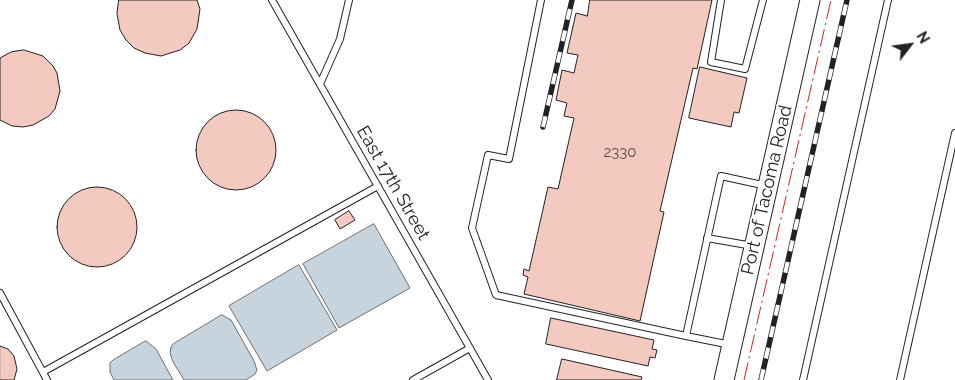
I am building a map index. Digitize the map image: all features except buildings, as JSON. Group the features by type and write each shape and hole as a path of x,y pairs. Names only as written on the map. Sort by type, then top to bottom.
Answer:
{"main road":[{"name":"Port of Tacoma Road","path":"724,380 809,0"}],"lane":[{"name":"East 17th Street","path":"272,0 488,380"},
{"path":"320,84 340,40 349,0"},
{"path":"541,0 508,159 488,155 472,228 496,295 732,345"},
{"path":"721,0 711,62 745,69 763,0"},
{"path":"802,380 888,0"},
{"path":"900,380 955,133"},
{"path":"686,336 720,176 768,187"},
{"path":"43,372 378,186"},
{"path":"707,238 754,247"},
{"path":"0,293 47,380"},
{"path":"413,380 470,348"}],"shaded area":[{"path":"374,224 410,288 339,328 303,264"},
{"path":"299,265 337,330 267,371 229,306"},
{"path":"222,315 231,320 254,361 257,370 255,374 246,380 184,380 171,357 170,352 173,344"},
{"path":"146,341 156,349 173,380 114,380 110,372 110,363"}],"railway":[{"path":"543,127 572,0"},
{"path":"761,380 847,0"}],"power":[{"path":"744,380 831,0"}]}
